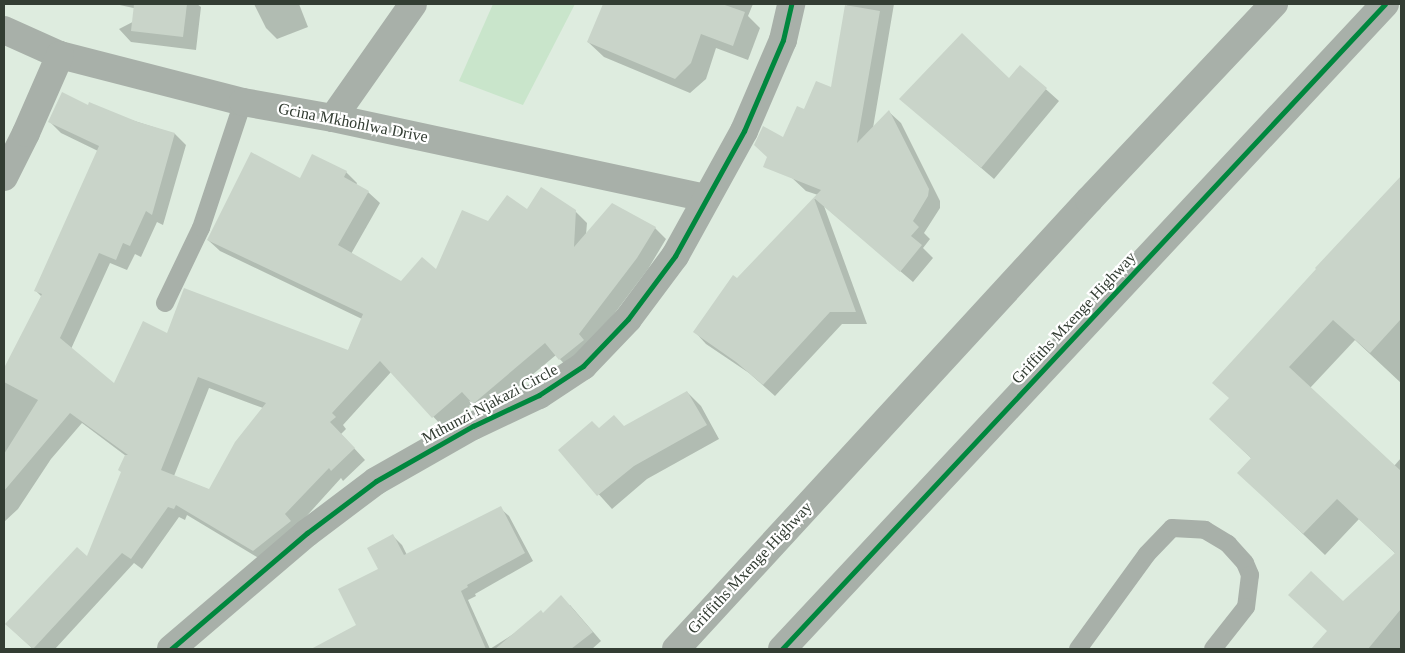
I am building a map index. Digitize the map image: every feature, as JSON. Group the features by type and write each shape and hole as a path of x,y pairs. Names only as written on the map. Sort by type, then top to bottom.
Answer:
{"street":[{"path":"332,118 413,4"},
{"name":"Mthunzi Njakazi Circle","path":"171,649 307,533 376,481 473,426 539,395 583,366 628,319 675,256 752,113 783,40 791,4"},
{"name":"Griffiths Mxenge Highway","path":"676,649 1089,200 1274,4"},
{"name":"Griffiths Mxenge Highway","path":"782,649 1385,4"},
{"name":"Gcina Mkhohlwa Drive","path":"4,30 60,55 243,102 332,118 707,198"},
{"path":"4,177 26,133 60,55"}],"lane":[{"path":"165,302 201,228 243,102"},
{"path":"1078,649 1147,554 1172,528 1206,530 1228,544 1245,563 1250,575 1246,607 1213,649"}],"green space":[{"path":"493,4 575,4 523,105 459,81"}],"building":[{"path":"134,4 187,4 183,37 131,31"},
{"path":"603,4 722,4 745,12 733,46 701,34 691,63 675,79 587,42"},
{"path":"845,5 880,11 857,143 889,110 929,189 928,196 913,221 919,227 911,236 922,245 900,272 814,198 856,312 830,312 763,385 736,362 693,332 733,275 737,278 821,190 763,167 767,157 754,145 763,126 783,137 797,106 804,109 816,81 831,87"},
{"path":"962,33 1009,78 1020,65 1047,88 981,168 899,99"},
{"path":"62,92 88,105 89,102 138,122 175,133 152,215 146,211 130,246 123,243 116,260 99,253 60,338 114,383 143,321 167,333 184,288 348,350 363,314 207,240 251,152 300,178 312,154 347,171 344,177 369,191 338,245 401,281 422,257 436,269 462,210 488,221 507,195 527,209 541,187 576,210 574,247 612,203 656,227 637,258 579,334 584,340 559,360 545,343 473,404 462,392 432,418 380,361 332,413 336,417 330,422 355,448 331,471 329,468 285,514 291,521 253,551 176,505 174,509 168,507 131,559 122,553 33,649 5,624 77,547 87,556 121,472 118,470 125,455 128,455 70,413 4,491 4,454 38,400 4,382 4,368 42,294 34,291 99,146 48,122","holes":["198,377 266,403 235,442 209,489 161,470"]},
{"path":"1401,176 1401,319 1370,353 1333,320 1289,367 1401,471 1401,609 1368,649 1311,649 1327,631 1288,595 1311,571 1343,601 1395,553 1337,499 1303,534 1237,473 1251,458 1209,419 1229,398 1212,383"},
{"path":"687,391 707,425 634,466 597,496 558,450 592,421 599,428 614,415 624,426"},
{"path":"501,506 525,553 467,585 468,587 461,591 486,649 311,649 356,625 338,589 378,569 367,548 393,534 404,555"},
{"path":"561,595 593,632 571,649 495,649 541,610 543,613"}],"cycle path":[{"path":"171,649 307,533 376,481 473,426 539,395 583,366 628,319 675,256 744,131 783,40 791,4"},
{"path":"782,649 1385,4"}]}
